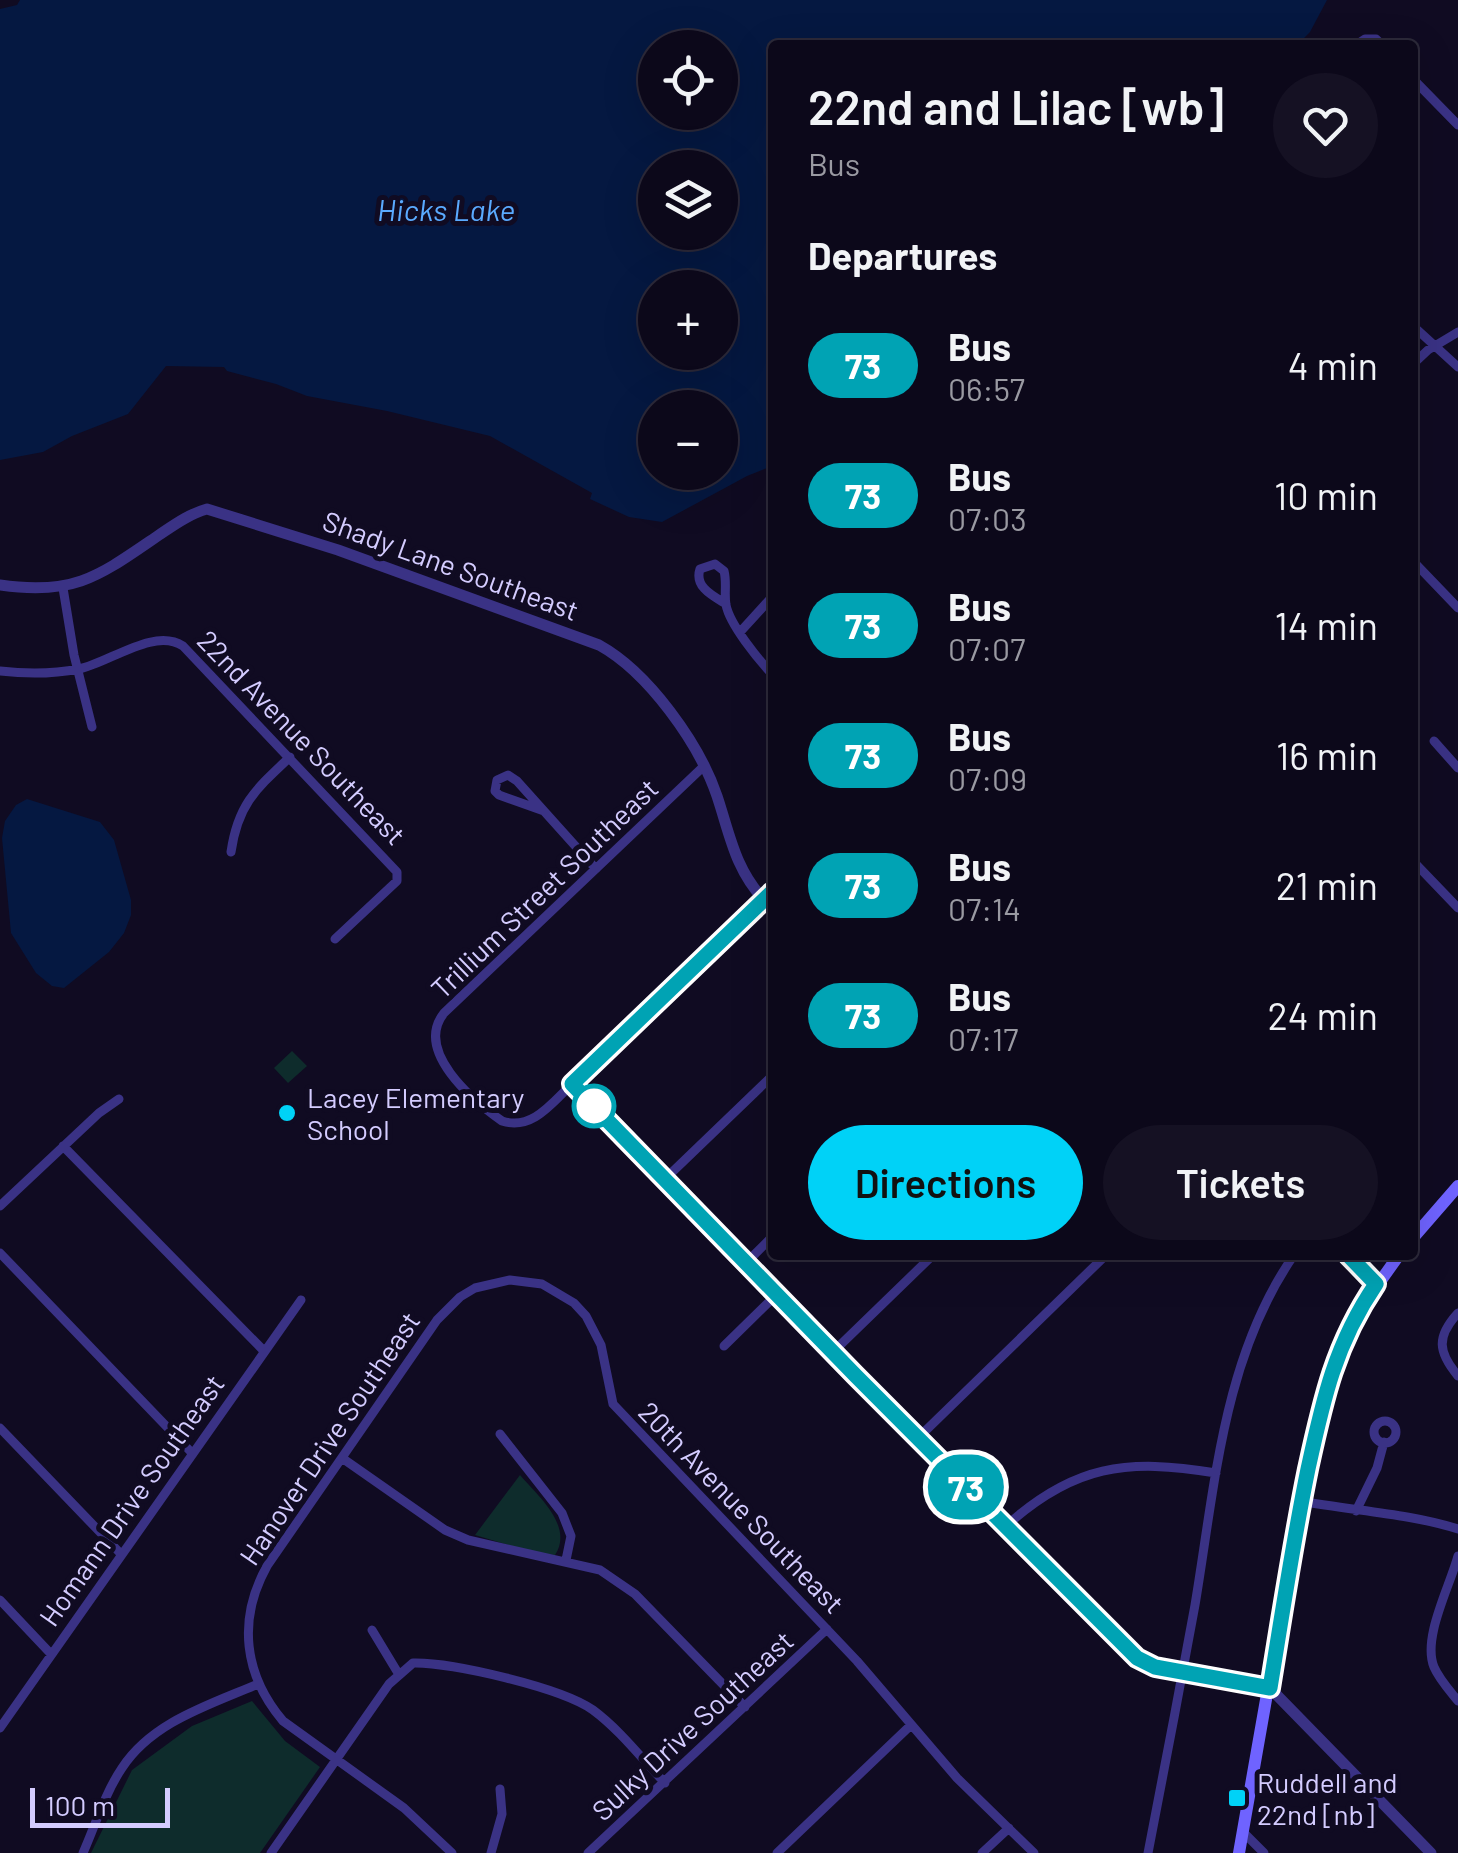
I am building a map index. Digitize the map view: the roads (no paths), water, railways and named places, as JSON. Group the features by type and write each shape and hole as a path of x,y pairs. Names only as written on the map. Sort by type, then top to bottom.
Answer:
{"main road":[{"path":"1418,1232 1458,1186"},
{"path":"1239,1853 1302,1501 1328,1380 1339,1350 1376,1284 1396,1260"}],"street":[{"path":"1418,84 1458,125"},
{"path":"1418,329 1458,368"},
{"path":"1418,360 1458,332"},
{"name":"Shady Lane Southeast","path":"0,584 62,588 104,571 206,508 338,550 603,648 630,667 666,708 704,766 717,795 732,851 747,881 768,896"},
{"path":"1418,566 1458,608"},
{"path":"62,588 92,727"},
{"path":"742,631 768,602"},
{"path":"726,604 746,646 768,670"},
{"name":"22nd Avenue Southeast","path":"78,669 168,639 183,646 290,757 397,872 397,881 335,939"},
{"path":"0,671 78,669"},
{"path":"1434,741 1458,768"},
{"path":"231,852 234,830 248,800 290,757"},
{"name":"Trillium Street Southeast","path":"572,1084 544,1111 527,1123 514,1125 492,1114 440,1056 434,1038 438,1020 704,766"},
{"path":"544,812 499,794 496,780 508,775 517,781 596,868"},
{"path":"1418,866 1458,908"},
{"path":"768,896 572,1084 1127,1651 1155,1667 1270,1688 1431,1853"},
{"path":"666,1179 768,1080"},
{"path":"0,1206 119,1099"},
{"path":"63,1146 264,1350"},
{"path":"746,1262 768,1242"},
{"path":"0,1253 192,1453"},
{"path":"832,1352 928,1260"},
{"path":"918,1438 1101,1260"},
{"path":"1148,1853 1216,1474 1240,1364 1252,1330 1291,1260"},
{"path":"1353,1260 1376,1284"},
{"name":"Hanover Drive Southeast","path":"452,1853 404,1808 283,1722 258,1684 246,1643 256,1586 437,1320 460,1297 492,1283 526,1280 542,1284 574,1304"},
{"path":"724,1346 777,1294"},
{"name":"Homann Drive Southeast","path":"0,1728 301,1300"},
{"name":"20th Avenue Southeast","path":"574,1304 586,1316 602,1345 613,1404 827,1629 958,1778 1034,1853"},
{"path":"1458,1313 1448,1324 1442,1341 1442,1355 1458,1376"},
{"path":"0,1428 121,1554"},
{"path":"500,1434 562,1513 572,1536 566,1560"},
{"path":"1356,1511 1378,1468 1384,1442"},
{"path":"342,1458 445,1530 468,1540 600,1570 635,1594 745,1706"},
{"path":"1006,1528 1048,1493 1117,1466 1150,1464 1216,1474"},
{"path":"1302,1501 1410,1516 1458,1529"},
{"path":"1458,1556 1432,1634 1431,1656 1435,1670 1458,1701"},
{"path":"0,1600 51,1654"},
{"name":"Sulky Drive Southeast","path":"588,1853 827,1629"},
{"path":"372,1630 398,1673"},
{"path":"270,1853 398,1673 413,1664 441,1664 576,1700 604,1719 665,1783"},
{"path":"83,1853 122,1768 143,1745 165,1726 258,1684"},
{"path":"777,1853 912,1725"},
{"path":"491,1853 502,1814 500,1789"},
{"path":"982,1853 1009,1828"},
{"path":"1243,1832 1264,1853"}],"water":[{"name":"Hicks Lake","path":"20,0 1327,0 1302,40 768,40 768,468 738,481 738,390 638,390 638,490 721,490 662,522 629,517 590,499 592,493 490,436 307,396 224,367 166,366 128,414 43,452 0,460 0,9 17,5"},
{"path":"27,799 100,822 114,840 131,900 131,915 124,933 109,952 64,988 52,986 36,973 11,933 2,838 5,821 16,805"}],"place":[{"name":"Lacey Elementary School","path":"287,1113"},
{"name":"Ruddell and 22nd [nb]","path":"1237,1798"}]}
